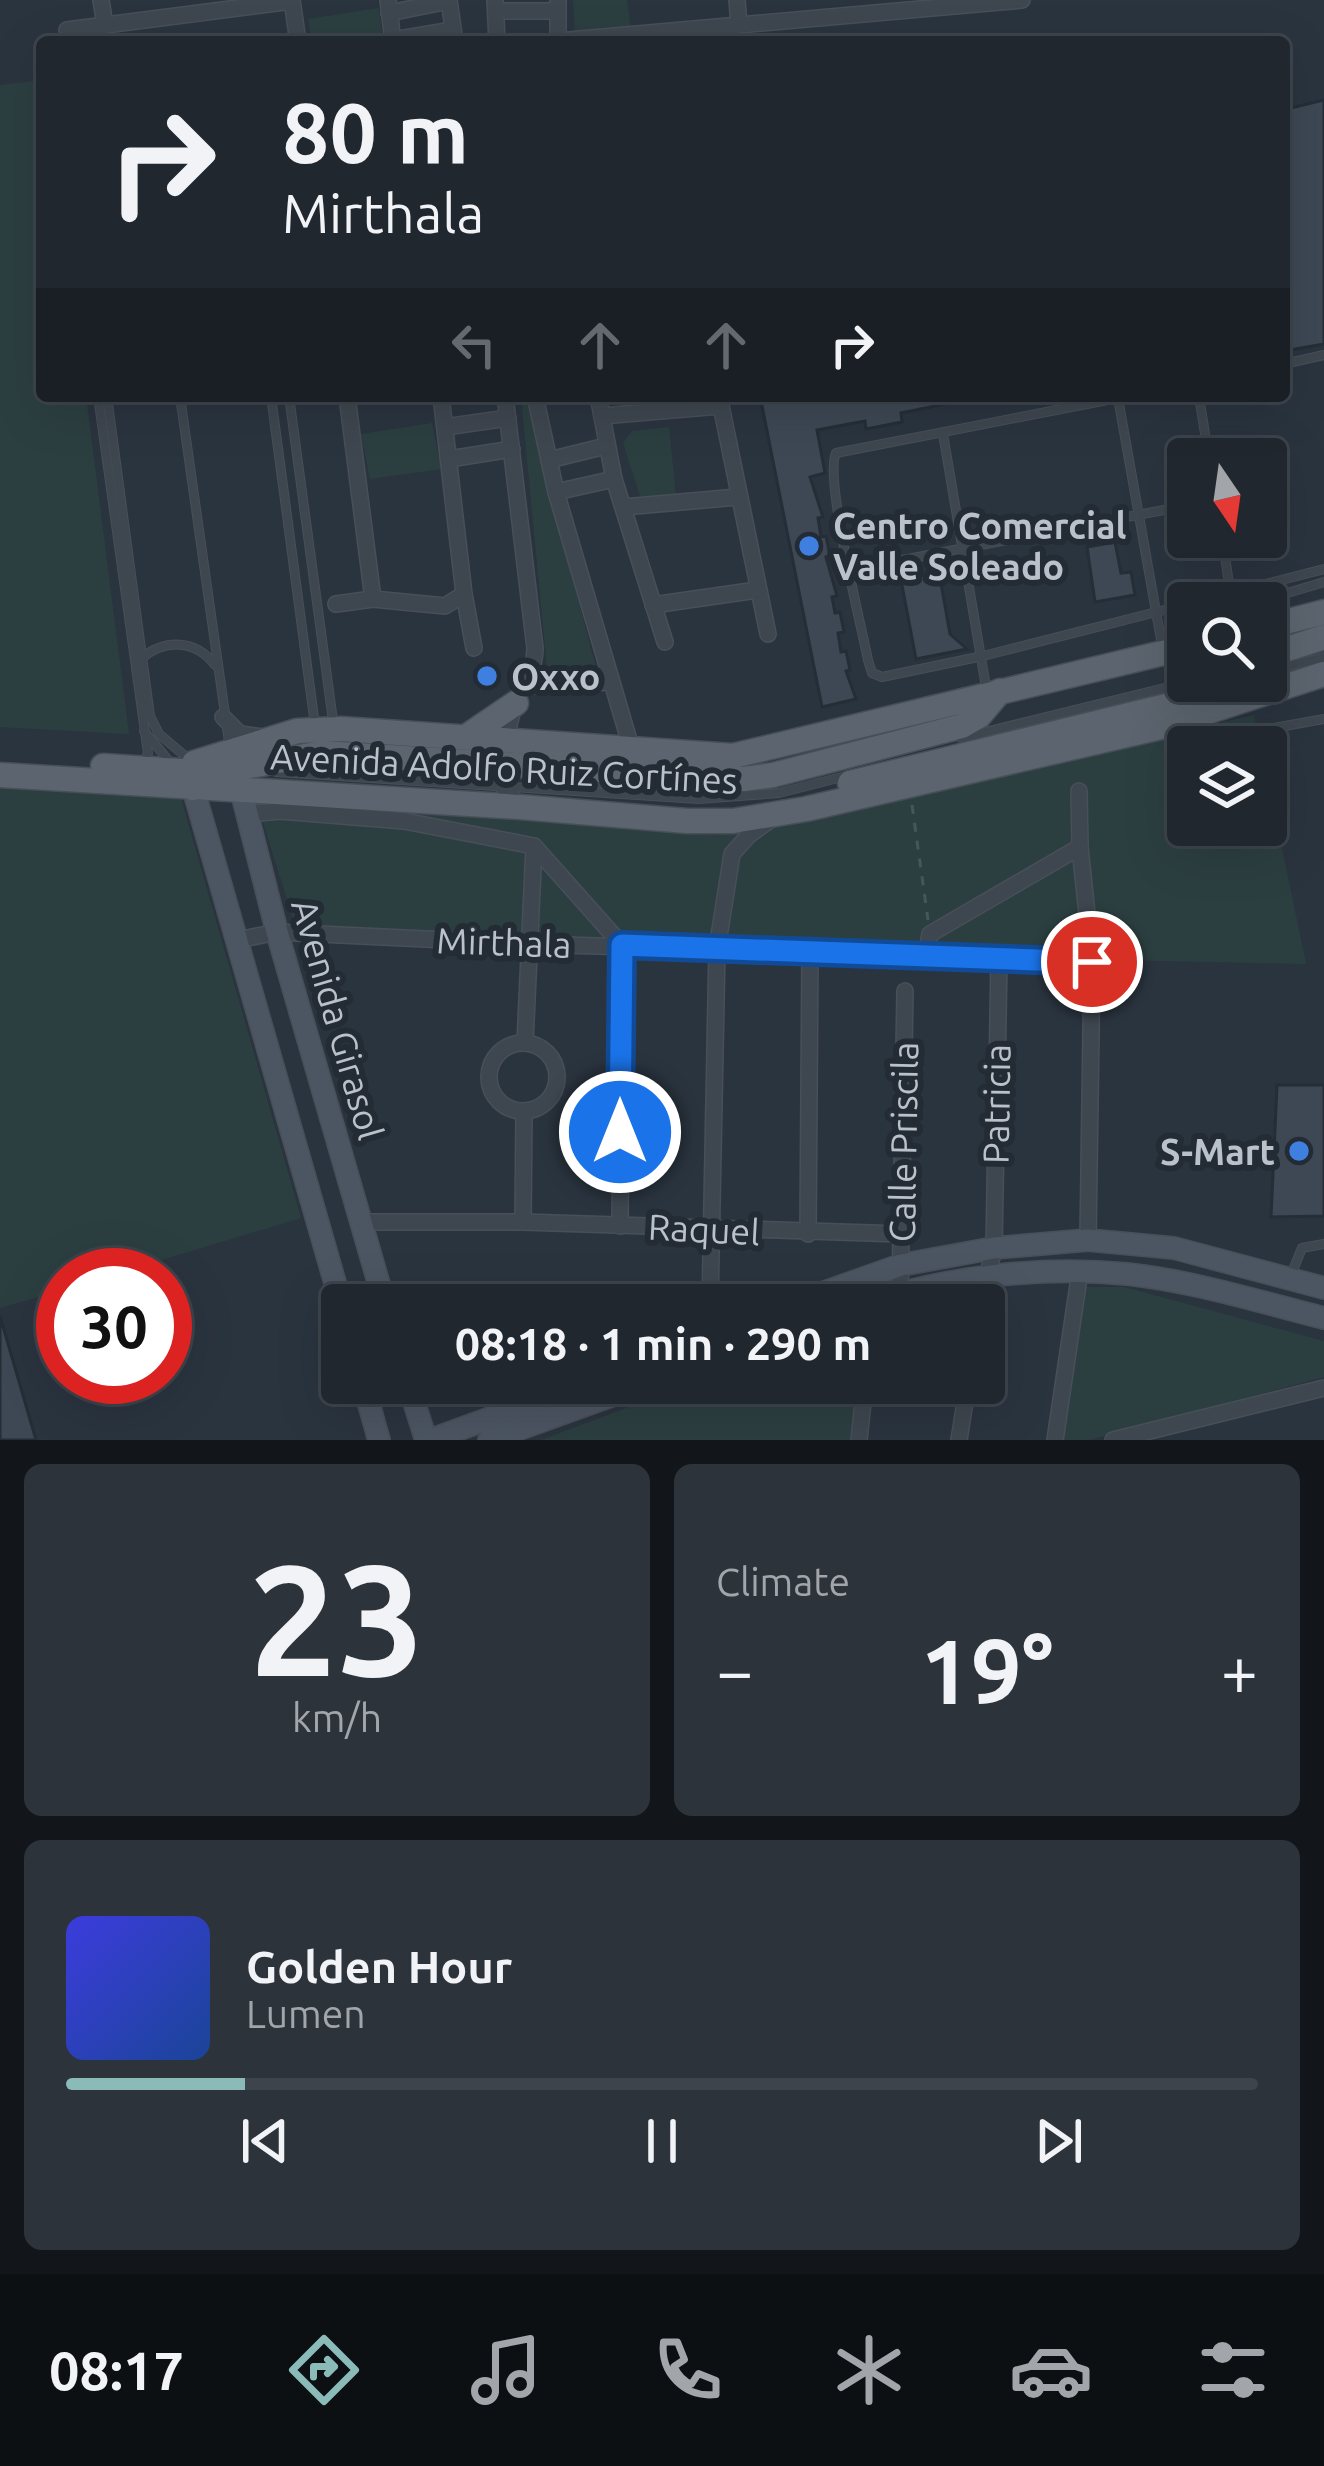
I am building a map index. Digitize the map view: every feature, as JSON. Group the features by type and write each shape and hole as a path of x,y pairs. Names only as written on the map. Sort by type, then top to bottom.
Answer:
{"main road":[{"path":"1287,622 1324,612"},
{"path":"1287,662 1324,637"},
{"name":"Avenida Adolfo Ruiz Cortínes","path":"508,780 631,747 745,755 1167,652"},
{"path":"1287,670 1324,661"},
{"path":"1287,674 1324,674"},
{"path":"508,780 759,777 962,726 979,716 994,693"},
{"path":"466,737 521,694"},
{"path":"508,780 695,808 753,805 1182,702"},
{"path":"0,760 199,775 272,760 324,737 675,814 778,808 1156,718 1197,702"},
{"name":"Avenida Adolfo Ruiz Cortínes","path":"0,776 508,780 687,821 740,820 909,787 1161,728 1213,702"},
{"name":"Avenida Adolfo Ruiz Cortínes","path":"199,775 283,735 466,737 508,780"}],"street":[{"path":"101,0 105,25"},
{"path":"737,0 739,25"},
{"path":"622,36 739,25 831,9 1022,0"},
{"path":"68,31 199,6 292,1 297,36"},
{"path":"392,36 388,6 449,1 454,36"},
{"path":"497,36 495,5 557,5 558,36"},
{"path":"348,402 373,599"},
{"path":"442,402 474,648"},
{"path":"506,402 535,648 521,694 508,780"},
{"path":"537,402 556,492 631,747"},
{"path":"599,402 614,478 665,642"},
{"path":"602,416 711,402"},
{"path":"719,402 767,634"},
{"path":"445,427 508,418"},
{"path":"549,460 606,446"},
{"path":"449,459 512,449"},
{"path":"556,492 614,478"},
{"path":"624,507 737,497"},
{"path":"653,605 757,590"},
{"path":"337,604 373,599 445,606 464,594"},
{"path":"521,694 611,682"},
{"path":"223,717 240,734 283,735"},
{"path":"199,775 280,812 404,820 534,846 622,945 620,1226"},
{"name":"Avenida Girasol","path":"199,775 277,932 379,1284"},
{"name":"Avenida Girasol","path":"199,775 238,940 336,1284"},
{"path":"1079,790 1092,962 1088,1240"},
{"path":"732,854 778,815"},
{"path":"711,1284 717,949 740,820"},
{"path":"525,1043 534,846"},
{"path":"926,956 930,934 1080,847"},
{"name":"Mirthala","path":"238,940 277,932 1130,962"},
{"path":"808,1234 810,953"},
{"name":"Patricia","path":"984,1284 994,1248 999,960"},
{"name":"Calle Priscila","path":"901,1284 904,991"},
{"path":"525,1043 550,1055 557,1073 550,1100 524,1112 501,1104 489,1083 494,1059 513,1044 525,1043"},
{"path":"523,1222 524,1112"},
{"name":"Raquel","path":"362,1222 902,1234"},
{"path":"848,1284 902,1265 994,1248 1088,1240 1144,1242 1324,1288"},
{"path":"1055,1440 1081,1271"},
{"path":"953,1284 1081,1271 1132,1275 1324,1318"},
{"path":"1113,1440 1324,1388"},
{"path":"370,1404 380,1440"},
{"path":"415,1404 428,1440 532,1404"},
{"path":"489,1440 588,1404"},
{"path":"859,1440 863,1404"},
{"path":"959,1440 965,1404"}],"lane":[{"path":"1290,363 1324,356"},
{"path":"99,402 148,753 199,775"},
{"path":"108,402 153,724 199,775"},
{"path":"181,402 223,717 199,775"},
{"path":"272,402 324,737"},
{"path":"290,402 324,737"},
{"path":"1099,402 834,455 836,496 868,660 876,677 1167,611"},
{"path":"1124,402 1156,614 1167,634"},
{"path":"1199,402 1205,438"},
{"path":"943,434 962,551 994,693"},
{"path":"850,570 1167,509"},
{"path":"1269,582 1324,569"},
{"path":"1287,593 1324,582"},
{"path":"135,668 151,651 192,644 204,650 216,667"},
{"path":"1287,665 1324,647"},
{"path":"508,780 713,791 773,784 1167,687"},
{"path":"508,780 699,800 779,793 1167,697"},
{"path":"1284,726 1324,718"},
{"path":"143,730 199,775"},
{"path":"1290,1277 1302,1248 1324,1244"}],"path":[{"path":"909,787 930,934"}],"shaded area":[{"path":"573,0 627,0 631,30 575,35"},
{"path":"379,8 382,36 311,36 308,19"},
{"path":"36,81 36,402 87,402 129,734 0,727 0,85"},
{"path":"522,402 527,402 599,679 548,678"},
{"path":"432,423 441,469 370,479 361,434"},
{"path":"669,427 676,497 640,496 623,443 632,431"},
{"path":"1254,715 1256,726 1206,726"},
{"path":"1167,735 1167,846 1282,846 1306,964 1066,959 295,925 256,800 714,835 754,830"},
{"path":"0,785 181,798 301,1218 192,1251 36,1248 36,1298 0,1308"},
{"path":"1084,1287 1124,1287 1324,1341 1324,1377 1089,1440 1061,1440"},
{"path":"637,1404 861,1404 855,1440 541,1440"}],"building":[{"path":"1324,100 1324,344 1290,350 1290,104 1291,108"},
{"name":"Centro Comercial Valle Soleado","path":"761,402 955,402 901,413 902,422 866,429 865,421 817,430 825,473 810,477 823,517 818,518 830,556 826,557 837,596 832,597 835,613 840,612 844,632 838,633 841,652 846,651 850,670 846,671 856,699 822,707"},
{"path":"1115,542 1121,573 1131,572 1135,595 1095,602 1087,547"},
{"path":"939,572 950,634 967,649 916,659 901,580"},
{"name":"S-Mart","path":"1277,1085 1324,1085 1324,1216 1271,1217"},
{"path":"0,1316 36,1440 0,1440"}],"place":[{"name":"Centro Comercial Valle Soleado","path":"809,546"},
{"name":"Oxxo","path":"487,676"},
{"name":"S-Mart","path":"1299,1151"}],"route":[{"path":"620,1132 622,945 1092,962"}]}
